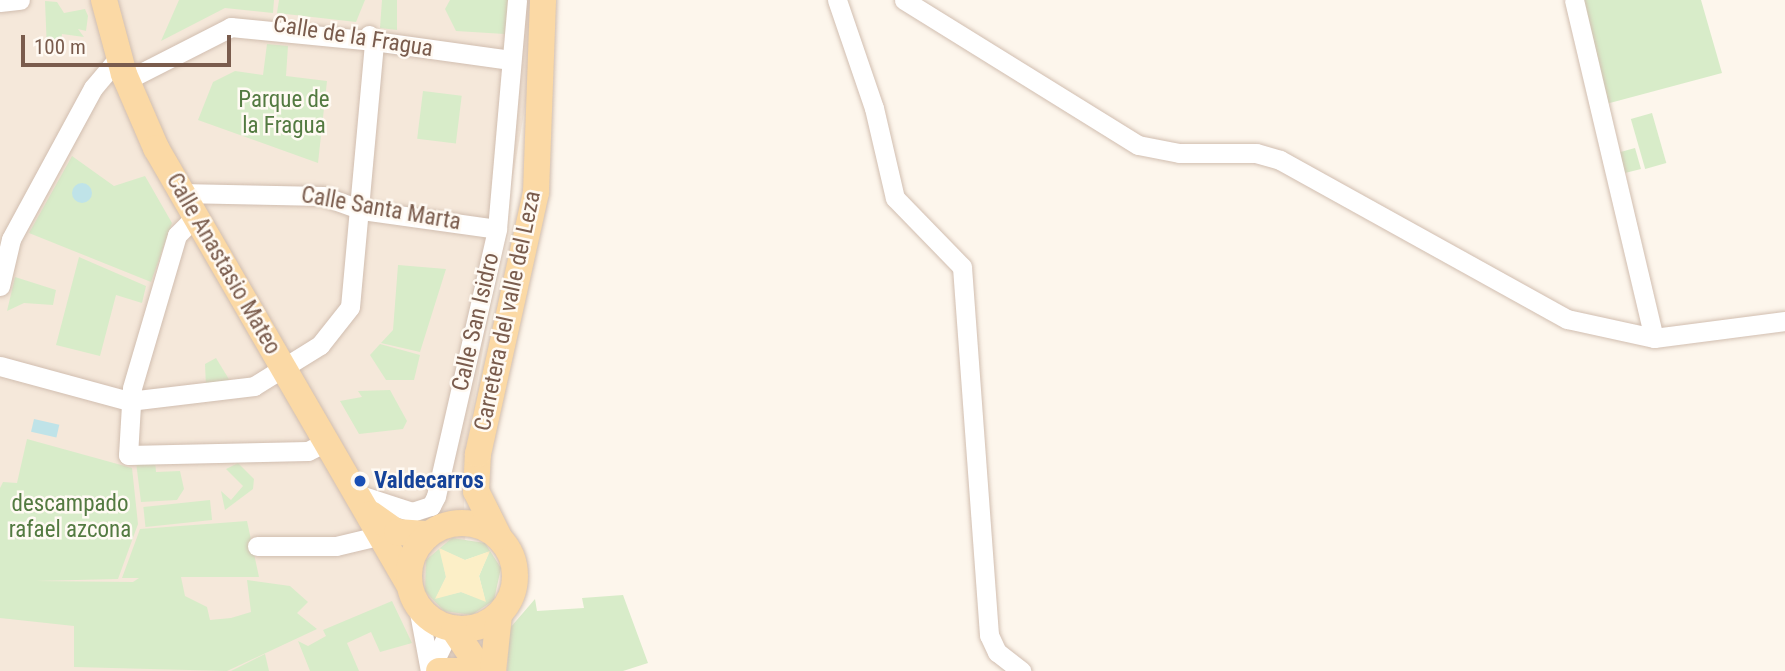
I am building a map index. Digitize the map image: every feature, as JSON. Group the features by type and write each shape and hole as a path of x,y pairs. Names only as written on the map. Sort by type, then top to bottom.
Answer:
{"main road":[{"name":"Calle Anastasio Mateo","path":"104,0 123,70 180,192 376,519 413,595"},
{"name":"Carretera del valle del Leza","path":"478,454 536,192 543,0"},
{"path":"478,454 437,530 410,561 413,595 452,629 482,671"},
{"path":"478,454 476,491 515,568 515,585 499,615 493,671"},
{"path":"376,519 437,530 474,524 499,537"},
{"path":"452,629 499,615"},
{"path":"439,671 468,671"}],"street":[{"path":"0,2 20,0"},
{"name":"Calle San Isidro","path":"376,519 431,506 497,229 517,0"},
{"path":"837,0 874,108 895,198 962,267 989,635 998,652 1021,671"},
{"path":"904,0 1138,145 1179,153 1256,153 1280,160 1567,319 1654,338 1785,321"},
{"path":"1574,0 1654,338"},
{"name":"Calle de la Fragua","path":"123,70 231,27 374,41 511,60"},
{"path":"0,366 129,401 254,386 320,345 350,307 362,210 374,41"},
{"path":"0,286 11,239 93,88 123,70"},
{"name":"Calle Santa Marta","path":"180,192 296,194 362,210 497,229"},
{"path":"195,217 177,235 129,401 131,460 308,451 328,441"},
{"path":"257,546 336,546 376,519"},
{"path":"413,595 430,671"},
{"path":"430,671 452,629"}],"shaded area":[{"path":"0,0 537,0 529,84 463,465 469,671 0,671"}],"green space":[{"path":"179,0 274,0 273,13 225,8 161,41"},
{"path":"279,0 365,0 356,22 277,13"},
{"path":"382,0 397,0 397,30 380,28"},
{"path":"450,0 508,0 505,34 456,31 445,9"},
{"path":"1579,0 1701,0 1722,73 1606,104"},
{"path":"45,1 57,2 64,13 85,9 88,16 86,31 78,29 84,37 62,34 60,52 47,51"},
{"name":"Parque de la Fragua","path":"267,44 288,46 286,76 327,81 318,163 198,120 213,82 235,71 263,75"},
{"path":"423,91 462,96 456,143 417,139"},
{"path":"1652,113 1666,163 1645,169 1631,119"},
{"path":"1635,148 1641,169 1625,173 1617,153"},
{"path":"72,156 114,186 145,176 172,223 151,282 29,233"},
{"path":"79,257 146,286 142,303 116,295 100,356 56,345"},
{"path":"398,265 446,269 420,352 381,343 393,330"},
{"path":"15,277 56,290 53,305 24,303 7,311"},
{"path":"380,344 420,355 414,380 386,380 370,355"},
{"path":"216,358 230,381 206,387 205,364"},
{"path":"390,390 407,421 403,429 359,434 340,401 362,397 358,391"},
{"name":"descampado rafael azcona","path":"27,439 132,468 138,524 118,579 36,581 133,582 139,578 122,578 140,529 247,521 259,577 181,577 185,596 207,607 210,620 231,618 251,612 247,580 290,586 308,602 297,613 317,629 227,671 74,667 74,626 0,618 0,488 3,482 17,483"},
{"path":"155,461 156,472 180,471 184,489 177,500 141,502 136,462"},
{"path":"238,463 254,479 253,489 225,510 221,491 231,500 243,486 226,469"},
{"path":"210,500 212,520 145,527 143,507"},
{"path":"452,538 485,543 501,568 494,600 472,615 444,611 425,591 426,560","holes":["440,549 465,560 489,552 479,576 485,600 461,592 436,598 446,577"]},
{"path":"623,595 648,663 623,671 507,671 510,628 535,599 537,611 584,608 582,598"},
{"path":"392,601 412,643 380,652 371,632 347,643 359,671 310,671 298,641 308,646 326,636 323,630"},
{"path":"265,654 269,671 231,671"}],"sand":[{"path":"439,548 465,560 490,551 479,576 486,602 461,592 435,599 446,577"}],"water":[{"path":"82,183 89,186 92,193 89,200 82,203 75,200 72,193 75,186"},
{"path":"34,419 59,425 56,438 31,432"}],"place":[{"name":"Valdecarros","path":"360,481"}]}
